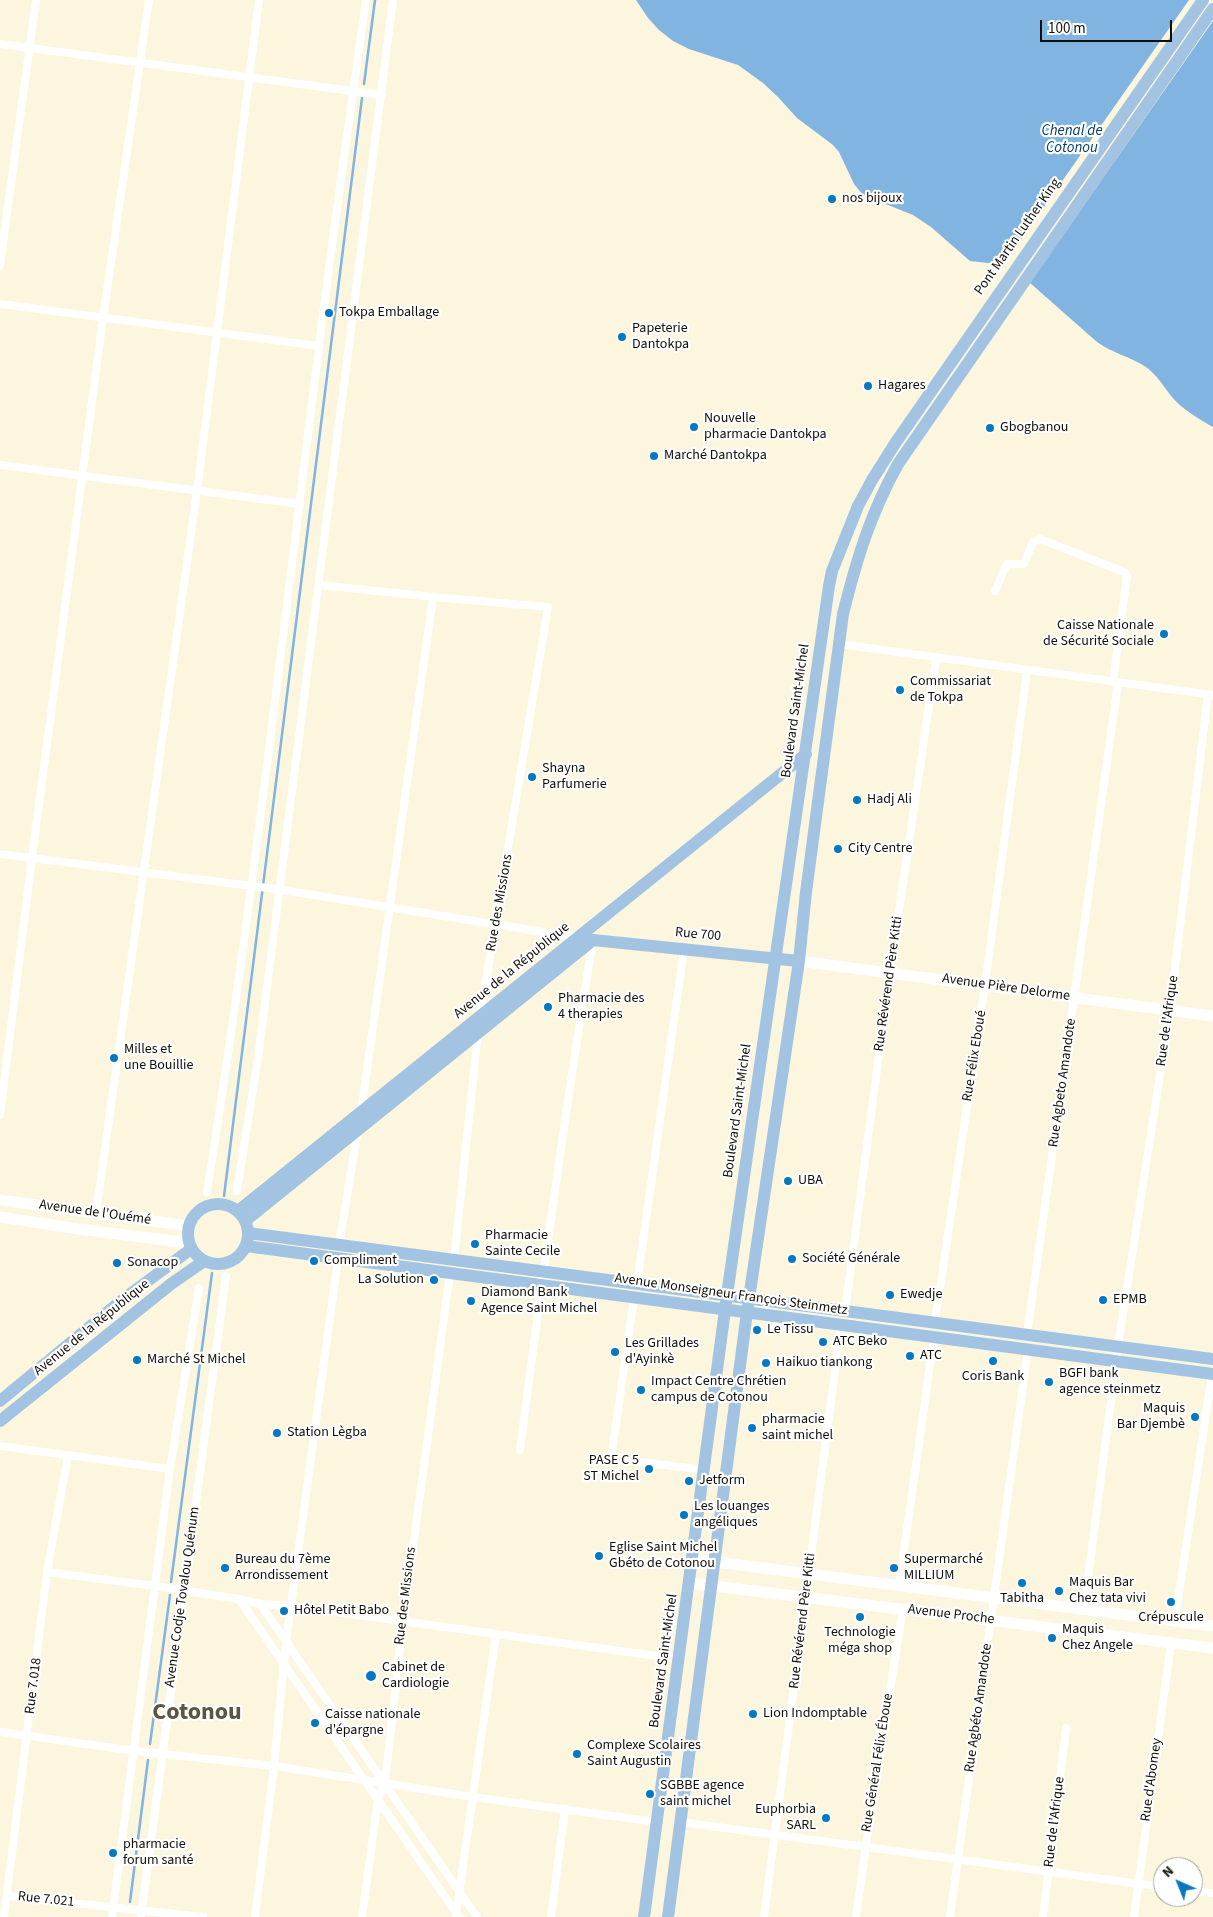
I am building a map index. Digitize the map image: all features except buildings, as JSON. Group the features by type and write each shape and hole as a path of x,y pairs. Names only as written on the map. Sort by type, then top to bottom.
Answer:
{"main road":[{"name":"Pont Martin Luther King","path":"962,344 1203,0"},
{"path":"668,1917 747,1312 799,961 806,892 843,614 852,577 862,542 881,496 902,458 1213,9"},
{"name":"Boulevard Saint-Michel","path":"644,1917 727,1295 829,586 832,572 849,528 872,480 962,344"},
{"name":"Avenue de la République","path":"244,1222 361,1112 806,754"},
{"name":"Avenue de la République","path":"244,1222 593,940"},
{"name":"Rue 700","path":"593,940 775,957 799,961"},
{"path":"226,1205 244,1222 246,1246 238,1257 230,1262 216,1264 204,1261 197,1256 190,1246 189,1226 198,1212 210,1206 226,1205"},
{"name":"Avenue Monseigneur François Steinmetz","path":"244,1222 339,1245 1213,1359"},
{"name":"Avenue de la République","path":"0,1401 190,1246"},
{"name":"Avenue Monseigneur François Steinmetz","path":"246,1246 1212,1374"},
{"name":"Avenue de la République","path":"0,1421 171,1284 204,1261"}],"street":[{"path":"0,265 36,0"},
{"path":"0,1115 103,318 148,0"},
{"path":"96,1213 197,491 259,0"},
{"path":"207,1192 254,887 319,346 366,0"},
{"path":"237,1191 258,1058 278,889 320,585 393,0"},
{"path":"0,44 382,95"},
{"path":"0,304 319,346"},
{"path":"0,465 300,504"},
{"name":"Rue Agbeto Amandote","path":"995,591 1007,564 1024,564 1033,542 1040,539 1124,572 1127,576 1116,682 1075,997 1027,1334"},
{"path":"320,585 433,597 361,1112 339,1245"},
{"name":"Rue des Missions","path":"433,597 548,608 497,924 480,1016 454,1260"},
{"path":"839,644 1210,695"},
{"name":"Rue Révérend Père Kitti","path":"845,1311 890,972 936,658"},
{"name":"Rue Félix Eboué","path":"935,1322 986,985 1027,670"},
{"name":"Rue de l'Afrique","path":"1084,1610 1118,1346 1170,1010 1210,695"},
{"path":"0,854 278,889 593,940 575,1049 543,1271 520,1450"},
{"path":"637,1284 684,949"},
{"name":"Avenue Pière Delorme","path":"799,961 1213,1016"},
{"name":"Avenue de l'Ouémé","path":"0,1200 189,1226"},
{"name":"Avenue de l'Ouémé","path":"0,1217 190,1246"},
{"path":"255,1917 274,1766 286,1642 338,1259"},
{"name":"Rue des Missions","path":"362,1917 378,1799 385,1784 402,1621 450,1273"},
{"name":"Avenue Codje Tovalou Quénum","path":"141,1914 226,1276"},
{"name":"Avenue Codje Tovalou Quénum","path":"112,1917 170,1469 199,1288"},
{"path":"634,1298 612,1453 616,1459 704,1470"},
{"name":"Rue Révérend Père Kitti","path":"764,1917 841,1325"},
{"path":"899,1586 934,1337"},
{"name":"Rue Agbéto Amandote","path":"950,1917 1028,1349"},
{"path":"1174,1620 1212,1374"},
{"path":"0,1446 170,1469"},
{"name":"Rue 7.018","path":"4,1917 47,1572 68,1455"},
{"name":"Avenue Proche","path":"693,1559 1213,1626"},
{"path":"47,1572 155,1586 260,1604 291,1606 679,1659"},
{"name":"Avenue Proche","path":"690,1582 1213,1648"},
{"path":"239,1599 457,1916"},
{"path":"260,1604 478,1917"},
{"name":"Rue Général Félix Éboue","path":"856,1917 865,1847 903,1609"},
{"path":"457,1916 459,1890 496,1634"},
{"name":"Rue d'Abomey","path":"1134,1917 1171,1643"},
{"name":"Rue de l'Afrique","path":"1042,1917 1066,1728"},
{"path":"0,1732 135,1751 274,1766 473,1797 657,1822"},
{"path":"551,1917 565,1809"},
{"path":"680,1822 1153,1885"},
{"name":"Rue 7.021","path":"7,1896 113,1907 141,1914 203,1917"}],"water":[{"name":"Chenal de Cotonou","path":"636,0 1213,0 1213,427 1181,406 1150,370 1097,342 1021,275 1006,265 970,261 931,227 913,215 863,195 854,184 839,152 833,145 797,118 763,83 738,65 689,49 673,41 648,18"}],"pier":[{"path":"1189,0 1213,0 1213,21 1028,285 1002,267"}],"waterway":[{"path":"364,84 375,0"},
{"path":"224,1196 362,98"},
{"path":"171,1582 212,1273"},
{"path":"150,1744 170,1595"},
{"path":"130,1902 148,1760"}],"place":[{"name":"nos bijoux","path":"832,199"},
{"name":"Tokpa Emballage","path":"329,313"},
{"name":"Papeterie Dantokpa","path":"622,337"},
{"name":"Hagares","path":"868,386"},
{"name":"Nouvelle pharmacie Dantokpa","path":"694,427"},
{"name":"Gbogbanou","path":"990,428"},
{"name":"Marché Dantokpa","path":"654,456"},
{"name":"Caisse Nationale de Sécurité Sociale","path":"1164,634"},
{"name":"Commissariat de Tokpa","path":"900,690"},
{"name":"Shayna Parfumerie","path":"532,777"},
{"name":"Hadj Ali","path":"857,800"},
{"name":"City Centre","path":"838,849"},
{"name":"Pharmacie des 4 therapies","path":"548,1007"},
{"name":"Milles et une Bouillie","path":"114,1058"},
{"name":"UBA","path":"788,1181"},
{"name":"Pharmacie Sainte Cecile","path":"475,1244"},
{"name":"Société Générale","path":"792,1259"},
{"name":"Compliment","path":"314,1261"},
{"name":"Sonacop","path":"117,1263"},
{"name":"La Solution","path":"434,1280"},
{"name":"Ewedje","path":"890,1295"},
{"name":"EPMB","path":"1103,1300"},
{"name":"Diamond Bank Agence Saint Michel","path":"471,1301"},
{"name":"Le Tissu","path":"757,1330"},
{"name":"ATC Beko","path":"823,1342"},
{"name":"Les Grillades d'Ayinkè","path":"615,1352"},
{"name":"ATC","path":"910,1356"},
{"name":"Marché St Michel","path":"137,1360"},
{"name":"Coris Bank","path":"993,1361"},
{"name":"Haikuo tiankong","path":"766,1363"},
{"name":"BGFI bank agence steinmetz","path":"1049,1382"},
{"name":"Impact Centre Chrétien campus de Cotonou","path":"641,1390"},
{"name":"Maquis Bar Djembè","path":"1195,1417"},
{"name":"pharmacie saint michel","path":"752,1428"},
{"name":"Station Lègba","path":"277,1433"},
{"name":"PASE C 5 ST Michel","path":"649,1469"},
{"name":"Jetform","path":"689,1481"},
{"name":"Les louanges angéliques","path":"684,1515"},
{"name":"Eglise Saint Michel Gbéto de Cotonou","path":"599,1556"},
{"name":"Bureau du 7ème Arrondissement","path":"225,1568"},
{"name":"Supermarché MILLIUM","path":"894,1568"},
{"name":"Tabitha","path":"1022,1583"},
{"name":"Maquis Bar Chez tata vivi","path":"1059,1591"},
{"name":"Crépuscule","path":"1171,1602"},
{"name":"Hôtel Petit Babo","path":"284,1611"},
{"name":"Technologie méga shop","path":"860,1617"},
{"name":"Maquis Chez Angele","path":"1052,1638"},
{"name":"Cabinet de Cardiologie","path":"371,1676"},
{"name":"Lion Indomptable","path":"753,1714"},
{"name":"Caisse nationale d'épargne","path":"315,1723"},
{"name":"Complexe Scolaires Saint Augustin","path":"577,1754"},
{"name":"SGBBE agence saint michel","path":"650,1794"},
{"name":"Euphorbia SARL","path":"826,1818"},
{"name":"pharmacie forum santé","path":"113,1853"}],"district":[{"name":"Cotonou","path":"197,1714"}]}
